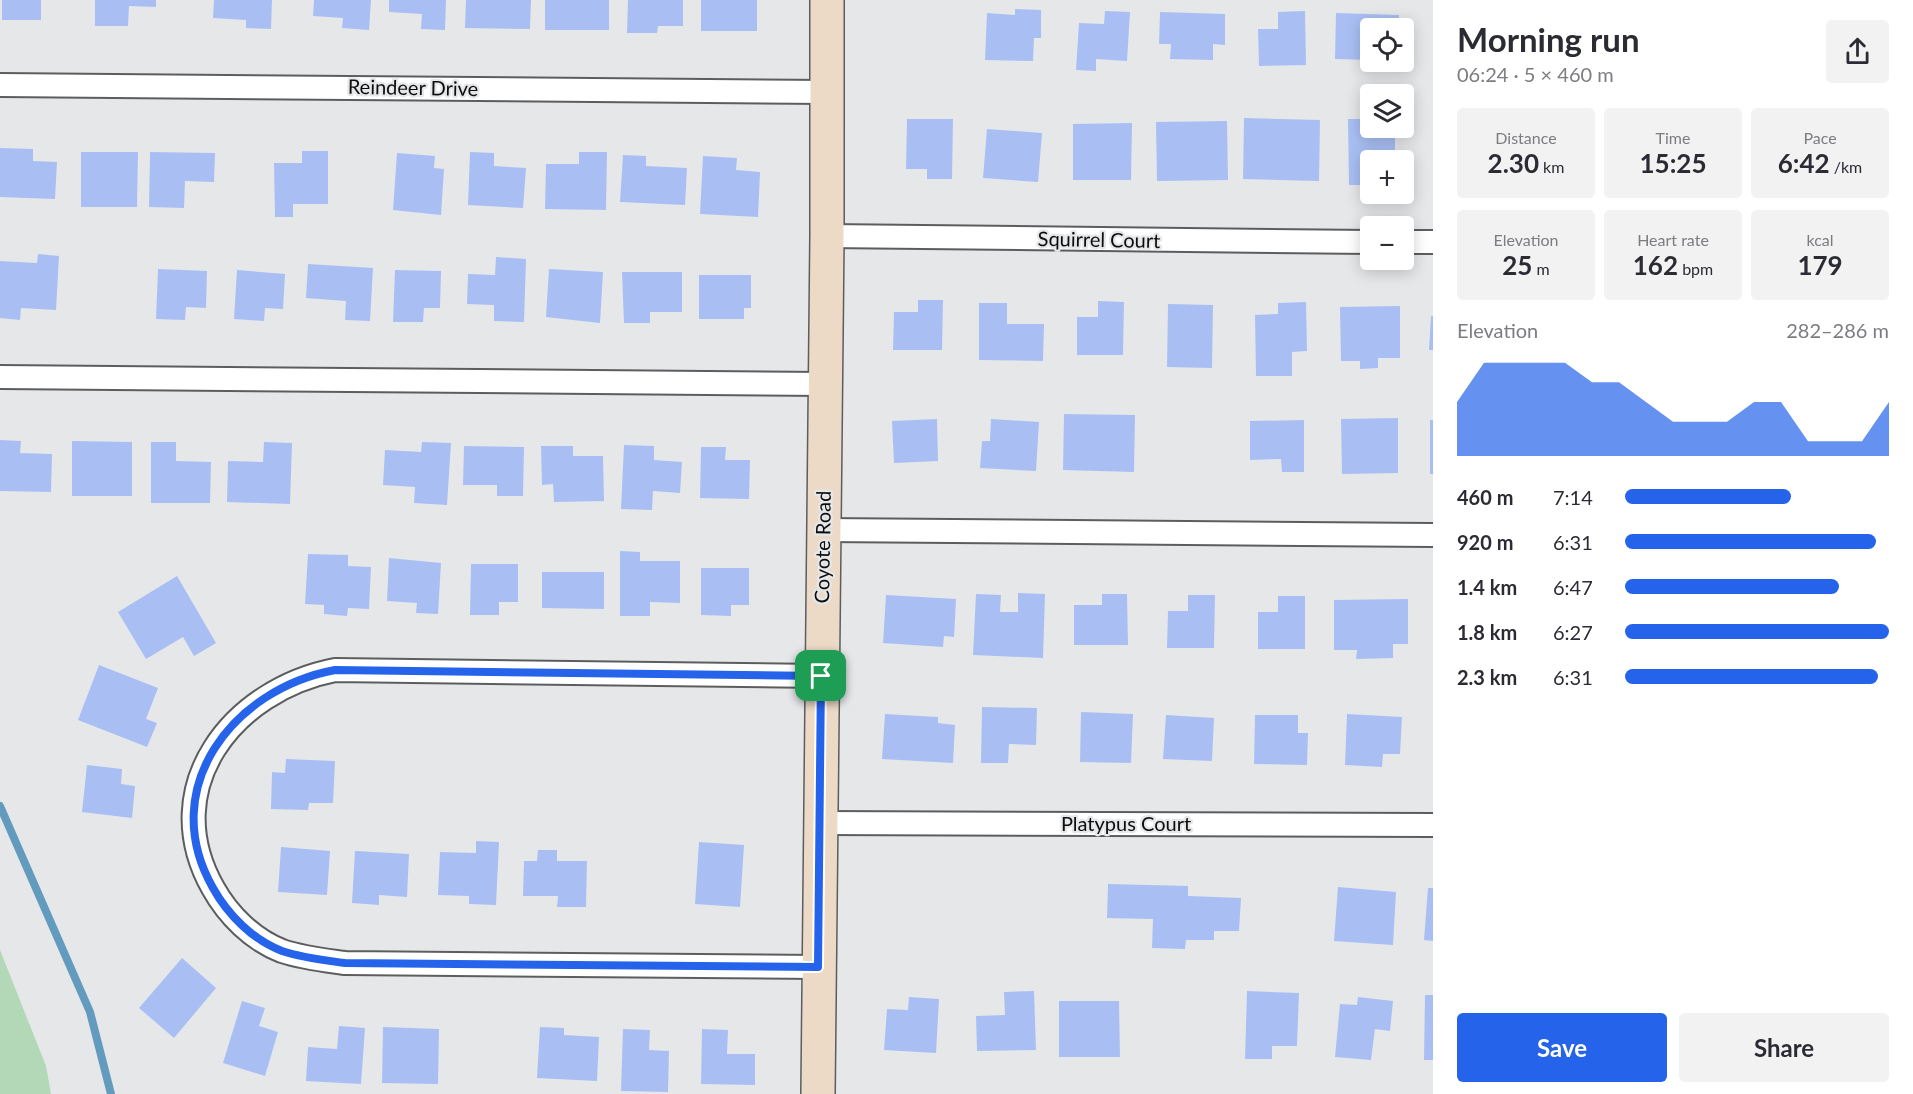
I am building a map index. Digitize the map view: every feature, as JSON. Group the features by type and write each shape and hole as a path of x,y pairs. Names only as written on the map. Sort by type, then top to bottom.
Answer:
{"street":[{"name":"Coyote Road","path":"818,1094 827,236 827,0"},
{"name":"Reindeer Drive","path":"0,85 826,92"},
{"name":"Squirrel Court","path":"827,236 1360,242"},
{"path":"1414,242 1433,242"},
{"path":"0,377 824,384"},
{"path":"823,530 1433,535"},
{"path":"818,967 345,963 308,958 281,950 262,940 230,913 207,878 199,859 193,818 194,796 200,777 219,742 231,726 245,711 278,688 315,674 335,670 380,670 821,676"},
{"name":"Platypus Court","path":"820,823 1433,825"}],"green space":[{"path":"0,950 46,1066 51,1094 0,1094"}],"building":[{"path":"2,0 41,0 41,20 2,20"},
{"path":"95,0 156,0 156,7 129,6 128,26 95,26"},
{"path":"214,0 272,0 271,29 246,28 246,20 213,18"},
{"path":"314,0 371,0 369,30 342,28 343,18 313,16"},
{"path":"389,0 446,0 445,30 421,29 422,14 389,12"},
{"path":"466,0 531,0 530,29 465,28"},
{"path":"545,0 609,0 609,30 545,30"},
{"path":"628,0 683,0 683,26 658,26 657,33 627,33"},
{"path":"701,0 757,0 757,31 701,31"},
{"path":"1015,9 1041,10 1041,38 1034,38 1033,61 985,60 987,13 1015,15"},
{"path":"1105,11 1130,12 1127,61 1096,59 1096,71 1076,70 1079,23 1104,24"},
{"path":"1305,11 1306,65 1259,66 1258,29 1278,29 1278,12"},
{"path":"1160,12 1225,14 1225,45 1213,44 1213,60 1170,59 1171,44 1159,44"},
{"path":"1336,13 1399,15 1399,18 1360,18 1360,60 1335,59"},
{"path":"1244,118 1320,120 1319,181 1243,179"},
{"path":"907,119 953,119 952,179 927,179 927,169 906,169"},
{"path":"1348,119 1360,119 1360,138 1395,138 1395,150 1360,150 1360,185 1349,185"},
{"path":"1227,121 1228,180 1157,181 1156,122"},
{"path":"1132,123 1131,180 1073,180 1073,124"},
{"path":"987,129 1042,133 1038,182 983,178"},
{"path":"0,148 33,149 33,161 57,162 55,199 0,197"},
{"path":"302,151 328,151 328,204 293,204 293,217 275,217 274,163 302,163"},
{"path":"81,152 138,152 137,207 81,207"},
{"path":"150,152 215,153 214,182 185,181 184,208 149,207"},
{"path":"470,152 494,153 494,166 526,168 523,208 468,205"},
{"path":"579,152 607,152 606,210 545,209 546,164 579,164"},
{"path":"397,153 435,156 434,168 444,169 441,215 393,210"},
{"path":"623,155 646,156 646,166 687,168 685,205 620,202"},
{"path":"703,156 737,158 736,170 760,172 758,217 700,214"},
{"path":"38,254 59,256 56,310 21,308 20,320 0,318 0,261 37,263"},
{"path":"496,257 526,259 524,322 494,321 494,305 467,304 468,274 495,275"},
{"path":"308,264 373,268 370,321 345,320 346,301 306,298"},
{"path":"158,269 207,271 206,308 186,307 185,320 156,319"},
{"path":"549,269 603,272 600,323 546,317"},
{"path":"237,270 285,274 283,309 265,308 264,321 234,319"},
{"path":"395,270 441,271 440,308 424,308 423,322 393,322"},
{"path":"622,272 682,272 682,312 650,312 650,323 624,323"},
{"path":"699,275 751,275 751,308 744,308 744,319 699,319"},
{"path":"918,300 943,300 942,350 893,350 894,312 918,312"},
{"path":"1098,301 1124,302 1123,355 1077,355 1077,317 1098,317"},
{"path":"1306,302 1307,351 1292,352 1292,376 1256,376 1255,315 1278,314 1278,303"},
{"path":"979,303 1007,303 1007,324 1044,324 1043,361 979,360"},
{"path":"1168,304 1213,305 1212,368 1167,367"},
{"path":"1400,306 1400,358 1378,358 1378,368 1360,369 1360,361 1341,361 1340,307"},
{"path":"1431,316 1433,316 1433,350 1429,350"},
{"path":"1064,414 1135,415 1134,472 1063,470"},
{"path":"1398,418 1398,473 1342,474 1341,419"},
{"path":"937,419 938,461 894,463 892,421"},
{"path":"991,419 1039,422 1036,471 980,468 982,441 990,441"},
{"path":"1304,420 1304,472 1282,472 1281,459 1250,460 1250,421"},
{"path":"1430,420 1433,420 1433,474 1430,474"},
{"path":"0,440 21,441 20,453 52,454 51,492 0,491"},
{"path":"72,441 132,442 132,496 72,496"},
{"path":"151,442 176,442 176,461 211,462 210,503 151,503"},
{"path":"264,442 292,443 290,504 227,502 228,461 263,462"},
{"path":"422,442 451,443 447,505 414,503 415,487 383,485 385,450 421,452"},
{"path":"624,445 654,446 654,460 682,462 680,493 653,491 652,510 621,509"},
{"path":"464,446 524,447 523,496 497,496 497,485 463,485"},
{"path":"541,446 573,446 573,456 603,456 604,501 554,502 553,484 542,485"},
{"path":"701,447 726,447 725,460 750,460 749,499 700,498"},
{"path":"620,551 640,552 640,561 680,561 680,603 650,602 650,616 620,616"},
{"path":"308,554 348,555 348,566 371,567 369,609 348,608 347,616 324,614 324,605 305,604"},
{"path":"389,558 441,563 438,614 416,613 417,603 387,601"},
{"path":"471,564 518,564 518,602 499,602 499,615 470,615"},
{"path":"701,568 749,568 749,605 731,605 731,616 701,615"},
{"path":"542,572 604,572 604,609 542,608"},
{"path":"177,576 216,643 194,656 183,637 146,659 118,612"},
{"path":"1018,593 1045,594 1043,658 973,655 976,594 1001,595 1000,612 1018,612"},
{"path":"1102,594 1127,594 1128,645 1074,645 1074,605 1102,605"},
{"path":"886,595 956,599 954,637 944,636 943,647 883,643"},
{"path":"1188,595 1215,595 1214,648 1167,648 1168,611 1188,611"},
{"path":"1278,596 1305,596 1305,649 1258,649 1258,612 1278,612"},
{"path":"1408,599 1408,644 1393,644 1393,658 1356,659 1357,650 1334,650 1334,600"},
{"path":"99,665 158,688 146,719 157,723 147,747 78,720"},
{"path":"982,707 1037,708 1036,745 1009,744 1008,763 981,763"},
{"path":"1081,712 1133,714 1131,763 1080,762"},
{"path":"885,714 938,717 938,723 955,725 953,763 882,759"},
{"path":"1347,714 1402,717 1400,754 1383,754 1382,767 1345,765"},
{"path":"1166,715 1214,718 1212,761 1163,759"},
{"path":"1255,715 1298,715 1298,733 1308,733 1307,765 1254,764"},
{"path":"286,759 335,761 333,803 309,803 308,810 271,809 272,772 285,773"},
{"path":"87,765 122,769 121,784 135,786 132,818 82,812"},
{"path":"476,841 499,842 496,905 469,904 469,896 438,895 440,852 476,853"},
{"path":"699,842 744,845 740,907 695,904"},
{"path":"281,847 330,851 327,895 278,892"},
{"path":"538,850 557,850 557,861 587,861 586,907 557,907 558,896 523,896 524,861 537,861"},
{"path":"355,851 409,854 407,897 379,895 379,905 352,903"},
{"path":"1108,884 1188,886 1188,896 1241,898 1239,931 1214,931 1214,940 1186,940 1185,949 1152,948 1153,919 1107,918"},
{"path":"1338,887 1396,892 1393,945 1334,941"},
{"path":"1428,888 1433,888 1433,941 1424,940"},
{"path":"182,958 216,988 174,1038 139,1008"},
{"path":"1034,991 1036,1050 977,1051 976,1016 1005,1015 1004,992"},
{"path":"1247,991 1299,993 1297,1046 1272,1046 1272,1059 1245,1059"},
{"path":"1425,995 1433,995 1433,1060 1424,1060"},
{"path":"909,997 939,999 936,1053 884,1050 887,1009 908,1010"},
{"path":"1358,997 1393,1001 1390,1031 1375,1029 1371,1060 1335,1057 1340,1004 1357,1005"},
{"path":"242,1001 265,1008 259,1026 278,1032 265,1076 223,1063"},
{"path":"1059,1001 1119,1001 1120,1057 1059,1057"},
{"path":"339,1026 365,1028 361,1084 306,1081 308,1047 337,1049"},
{"path":"383,1027 439,1029 438,1084 382,1083"},
{"path":"540,1027 564,1028 564,1035 599,1037 597,1081 537,1078"},
{"path":"623,1029 650,1030 649,1050 669,1051 668,1092 621,1091"},
{"path":"702,1029 728,1030 727,1054 755,1054 755,1085 701,1084"}],"waterway":[{"path":"0,806 90,1012 111,1094"}],"route":[{"path":"335,670 481,670 821,676 818,967 345,963 308,958 281,950 245,928 217,897 199,859 193,818 194,796 200,777 219,742 245,711 261,699 278,688 315,674 335,670"}]}
